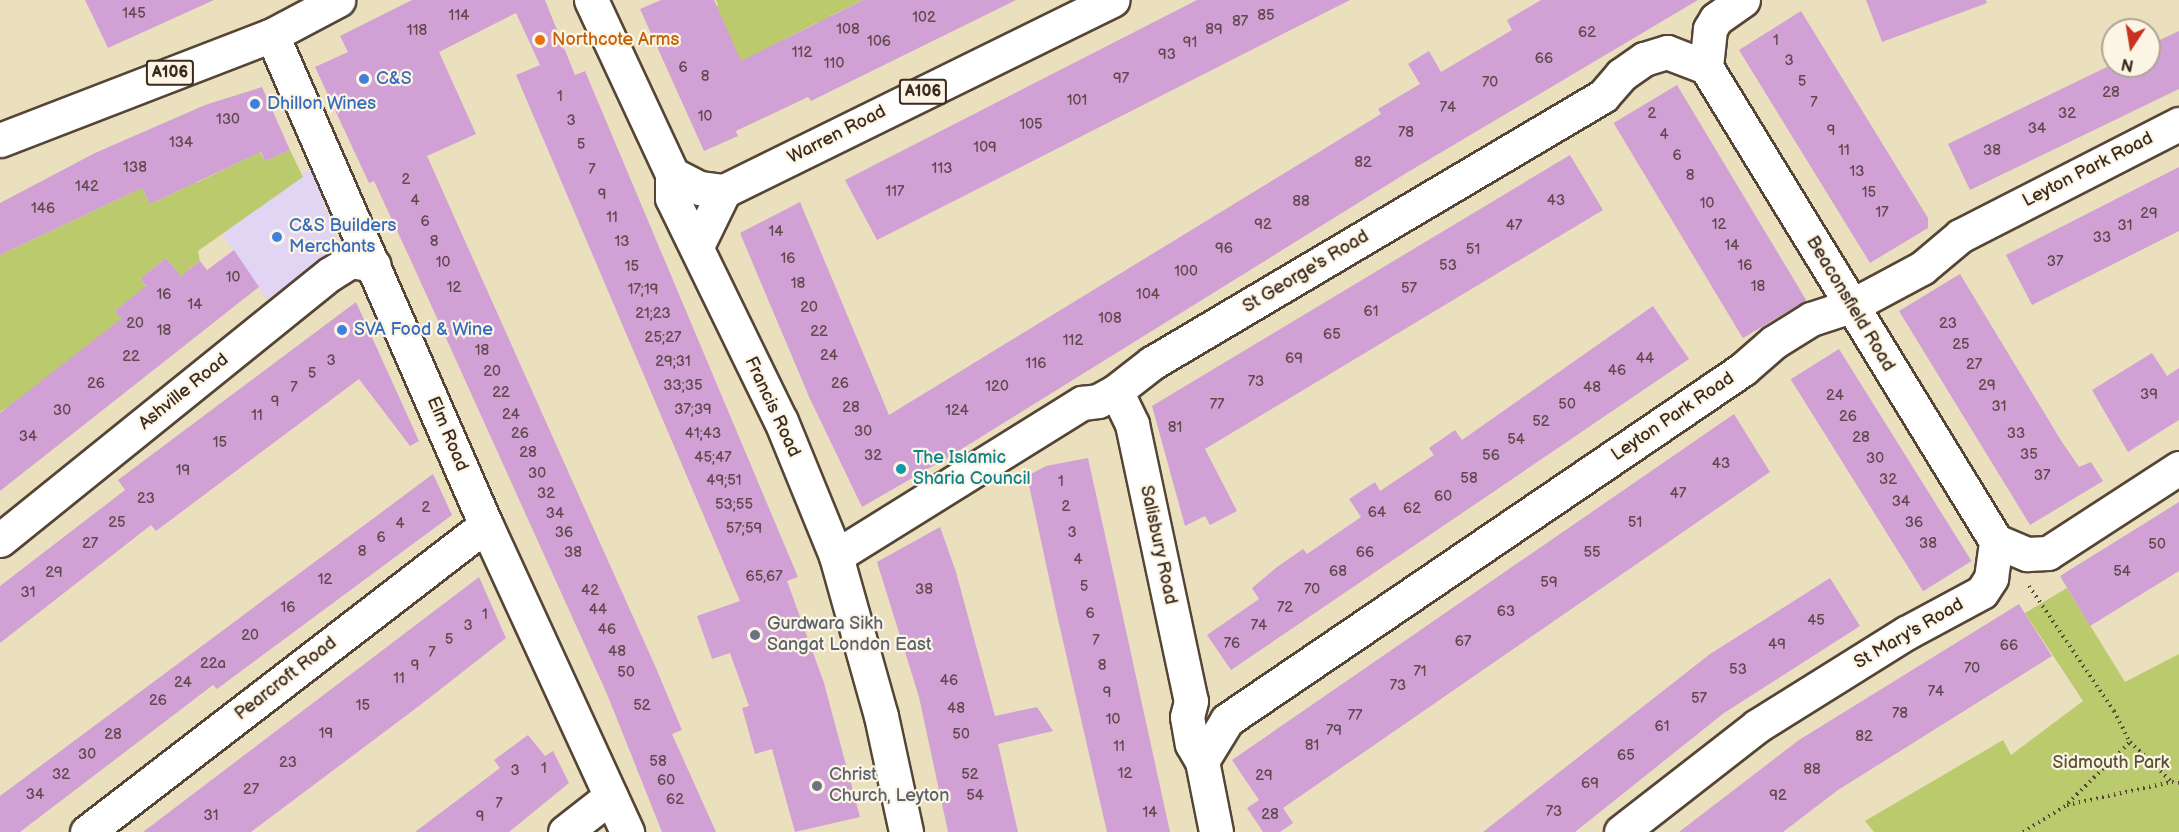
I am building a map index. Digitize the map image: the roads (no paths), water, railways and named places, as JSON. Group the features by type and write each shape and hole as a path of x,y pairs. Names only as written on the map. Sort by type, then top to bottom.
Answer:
{"street":[{"name":"A106","path":"0,140 272,35 338,0"},
{"name":"Francis Road","path":"591,0 672,174 672,198 698,244 718,294 781,420 836,556 881,716 906,832"},
{"name":"Warren Road","path":"724,191 1113,0"},
{"path":"1706,67 1710,29 1716,19 1743,0"},
{"name":"Elm Road","path":"272,35 486,525 627,832"},
{"name":"St George's Road","path":"836,556 1082,403 1098,401 1116,391 1152,363 1603,96 1621,75 1644,59 1667,52 1706,67"},
{"name":"Beaconsfield Road","path":"1706,67 1996,541"},
{"name":"Leyton Park Road","path":"1202,761 1227,720 1743,369 1774,342 1810,319 1851,306 1922,268 1959,236 2179,124"},
{"path":"672,174 699,188 724,191 698,244"},
{"name":"Ashville Road","path":"0,540 330,274 351,261 374,265"},
{"name":"Salisbury Road","path":"1116,391 1132,424 1191,702 1187,717 1192,744 1202,761 1216,832"},
{"path":"1996,541 2027,554 2048,553 2179,468"},
{"name":"Pearcroft Road","path":"87,832 486,525"},
{"name":"St Mary's Road","path":"1621,832 1757,726 1906,633 1982,592 1991,578 1996,541"},
{"path":"1191,702 1227,720"},
{"path":"565,832 611,796"}],"place":[{"name":"Northcote Arms","path":"540,40"},
{"name":"C&S","path":"364,79"},
{"name":"Dhillon Wines","path":"255,104"},
{"name":"C&S Builders Merchants","path":"277,237"},
{"name":"SVA Food & Wine","path":"342,330"},
{"name":"The Islamic Sharia Council","path":"901,469"},
{"name":"Gurdwara Sikh Sangat London East","path":"755,635"},
{"name":"Christ Church, Leyton","path":"817,786"}],"park label":[{"name":"Sidmouth Park","path":"2111,763"}]}
